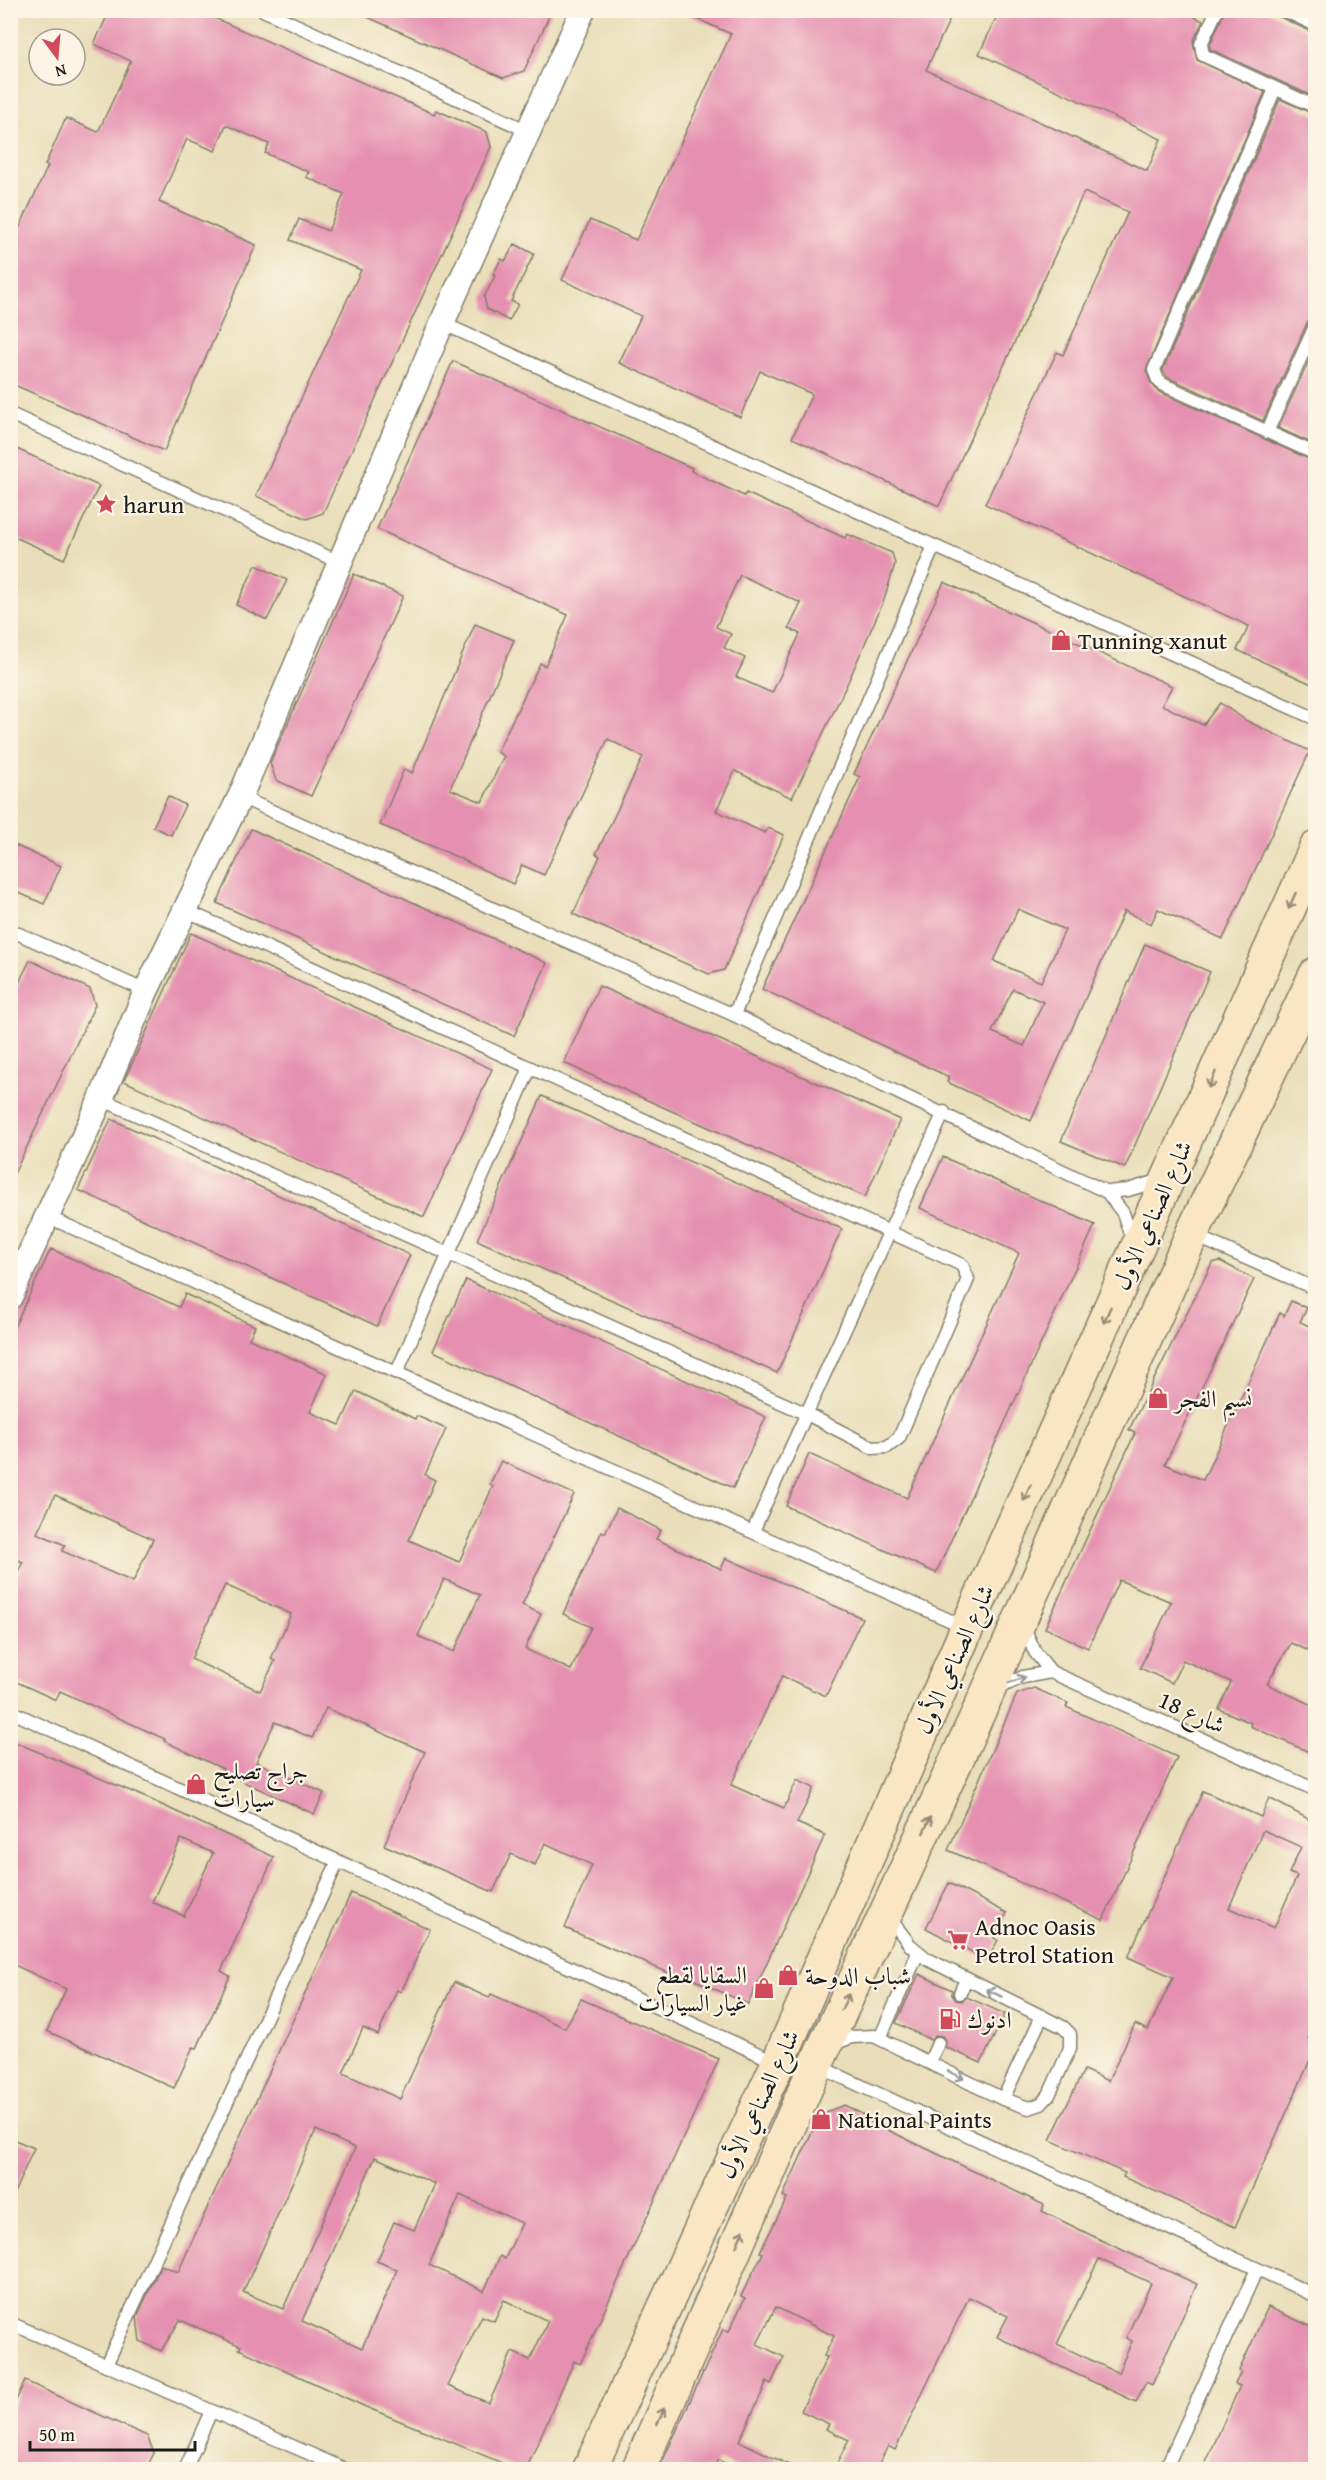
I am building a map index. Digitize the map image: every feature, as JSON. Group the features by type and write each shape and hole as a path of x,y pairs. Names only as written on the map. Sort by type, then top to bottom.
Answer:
{"main road":[{"name":"شارع الصناعي الأول","path":"590,2469 778,2063 967,1628 1316,848"},
{"name":"شارع الصناعي الأول","path":"638,2469 820,2057 986,1696 1192,1234 1316,974"}],"street":[{"path":"10,1297 101,1100 146,992 240,797 442,323 583,10"}],"lane":[{"path":"263,10 528,131"},
{"path":"1217,10 1201,44 1200,52 1206,57 1316,107"},
{"path":"1284,10 1316,25"},
{"path":"1275,89 1154,370 1162,384 1316,454"},
{"path":"442,323 1316,719"},
{"path":"1267,432 1316,324"},
{"path":"10,414 341,563"},
{"path":"734,1015 934,546"},
{"path":"240,797 734,1015 1107,1191 1128,1190 1169,1177"},
{"path":"101,1100 807,1414 873,1448 887,1447 899,1438 968,1279 962,1265 185,910"},
{"path":"10,930 146,992"},
{"path":"397,1372 530,1068"},
{"path":"753,1531 944,1113"},
{"path":"1107,1191 1126,1220 1135,1253"},
{"path":"48,1217 967,1628"},
{"path":"1192,1234 1316,1289"},
{"name":"شارع 18","path":"1021,1618 1032,1647 1051,1672 1316,1790"},
{"path":"986,1696 1023,1677 1051,1672"},
{"path":"10,1712 778,2063"},
{"path":"106,2365 338,1861"},
{"path":"820,2057 859,2035 880,2038 1003,2099 1029,2108 1041,2104 1049,2095 1070,2048 1071,2038 1063,2027 918,1953 886,1914"},
{"path":"880,2038 918,1953"},
{"path":"960,1993 966,1979"},
{"path":"1003,2099 1042,2016"},
{"path":"930,2062 938,2043"},
{"path":"820,2057 1316,2296"},
{"path":"1164,2469 1257,2269"},
{"path":"10,2323 346,2469"},
{"path":"185,2469 211,2411"}],"building":[{"path":"110,10 196,10 434,114 436,110 487,132 491,147 323,513 307,519 256,496 361,270 290,240 299,219 328,231 344,194 306,177 309,172 265,153 269,144 226,125 215,151 187,139 159,202 256,245 164,451 10,383 10,248 48,166 45,165 66,118 98,132 131,61 94,44"},
{"path":"352,10 552,10 524,71 503,78"},
{"path":"677,10 954,10 926,70 1147,171 1161,139 979,54 1000,10 1181,10 1203,21 1193,41 1197,60 1265,92 1146,370 1151,383 1159,392 1316,462 1316,686 1237,650 1249,626 985,504 1057,352 1063,355 1128,212 1084,192 939,506 792,438 812,394 760,371 740,417 619,363 641,316 562,280 590,220 636,240 731,34"},
{"path":"1225,10 1265,10 1316,34 1316,98 1210,49"},
{"path":"1280,99 1316,115 1316,316 1308,321 1263,421 1167,377 1163,370"},
{"path":"515,244 534,254 511,301 518,304 509,321 487,309 484,297 501,259 505,261"},
{"path":"1316,345 1316,445 1278,428"},
{"path":"453,361 692,468 691,471 744,496 746,493 845,538 847,534 892,553 895,564 884,600 848,682 792,798 735,771 716,811 765,833 768,828 784,835 724,970 709,974 573,914 600,856 596,854 643,757 608,739 544,875 522,865 513,884 446,852 380,825 404,769 412,773 475,624 514,640 450,789 482,802 504,756 497,752 540,663 545,666 568,615 377,529","holes":["740,575 801,603 789,628 800,634 772,693 736,677 745,658 724,648 731,634 716,627"]},
{"path":"10,446 99,486 64,559 10,535"},
{"path":"256,565 287,580 267,620 236,605"},
{"path":"354,574 403,596 311,796 276,780 270,763"},
{"path":"944,582 1172,686 1162,705 1203,725 1220,703 1247,721 1310,751 1223,939 1158,909 1151,924 1124,911 1031,1121 947,1082 949,1077 762,989 860,777 854,774","holes":["1018,909 1065,930 1041,982 994,961","1013,989 1043,1002 1024,1046 992,1032"]},
{"path":"168,796 185,805 171,835 153,827"},
{"path":"251,829 547,963 514,1036 217,903"},
{"path":"10,843 61,866 44,904 10,889"},
{"path":"191,933 492,1069 424,1217 124,1081"},
{"path":"1145,944 1210,972 1125,1168 1061,1141"},
{"path":"30,960 90,989 95,1005 10,1182 10,1001"},
{"path":"599,986 900,1120 865,1197 564,1063"},
{"path":"542,1096 842,1229 777,1373 477,1240"},
{"path":"111,1119 410,1255 377,1326 78,1190"},
{"path":"943,1157 1095,1225 936,1573 786,1506 809,1454 907,1498 1019,1253 920,1208"},
{"path":"51,1249 179,1307 185,1294 255,1326 249,1339 327,1374 310,1412 340,1425 356,1391 415,1419 417,1416 446,1429 425,1475 435,1480 409,1540 459,1562 493,1486 490,1484 501,1461 574,1494 522,1605 541,1614 525,1649 571,1670 591,1627 563,1614 602,1531 605,1533 617,1508 661,1530 656,1539 721,1569 726,1558 862,1618 826,1696 782,1676 731,1785 784,1808 797,1780 814,1788 797,1823 825,1835 748,2004 686,1976 685,1980 565,1928 592,1865 545,1843 535,1865 511,1854 493,1892 384,1845 425,1752 326,1708 312,1738 275,1722 256,1762 324,1793 314,1814 222,1772 223,1769 164,1741 165,1739 60,1691 56,1700 10,1679 10,1587 23,1562 10,1557 10,1336","holes":["55,1495 153,1539 133,1582 62,1551 65,1545 37,1533","444,1579 480,1595 454,1652 418,1636","225,1585 291,1614 271,1659 275,1661 260,1691 191,1659"]},
{"path":"1220,1261 1254,1279 1165,1464 1203,1480 1280,1313 1284,1316 1291,1301 1307,1308 1300,1322 1316,1329 1316,1654 1291,1643 1267,1684 1316,1707 1316,1755 1250,1726 1251,1723 1219,1709 1231,1682 1183,1660 1172,1683 1140,1668 1171,1602 1119,1580 1088,1648 1045,1628 1135,1433 1129,1430 1212,1263"},
{"path":"466,1280 766,1417 733,1488 433,1351"},
{"path":"1034,1688 1068,1703 1066,1707 1177,1757 1103,1920 948,1850 1017,1694"},
{"path":"10,1740 149,1799 274,1857 221,1971 230,1976 197,2048 193,2047 174,2088 47,2031 66,1989 10,1963","holes":["181,1839 213,1853 184,1916 152,1902"]},
{"path":"1203,1791 1261,1817 1269,1798 1312,1821 1316,1814 1316,2022 1308,2039 1316,2043 1316,2047 1235,2227 1123,2177 1125,2173 1050,2140 1084,2070 1108,2081 1135,2024 1148,2030 1173,1977 1128,1957","holes":["1263,1830 1301,1847 1289,1873 1297,1876 1274,1928 1229,1908"]},
{"path":"949,1883 1007,1913 994,1938 998,1940 987,1960 926,1928"},
{"path":"351,1893 430,1929 401,1992 397,1990 378,2035 363,2028 343,2073 400,2099 454,1982 489,1998 491,1994 565,2028 581,1999 719,2059 580,2364 574,2361 528,2465 517,2469 366,2407 239,2349 241,2346 180,2320 161,2351 140,2341 137,2317 161,2265 178,2272","holes":["316,2130 355,2148 283,2309 243,2292","375,2157 435,2184 414,2230 394,2222 377,2261 397,2270 362,2348 302,2321","460,2195 522,2223 505,2259 500,2256 484,2291 429,2265","504,2300 548,2321 530,2360 512,2352 489,2403 448,2386 482,2316 494,2321"]},
{"name":"ادنوك","path":"919,1974 952,1990 952,1995 956,2000 962,2001 967,1997 1005,2014 981,2063 945,2047 946,2041 942,2036 936,2035 931,2040 896,2023"},
{"path":"844,2105 870,2118 869,2121 1044,2205 1042,2211 1197,2284 1152,2385 1146,2382 1136,2402 997,2337 1008,2316 969,2297 895,2450 888,2446 876,2469 834,2469 849,2440 826,2429 829,2424 801,2411 827,2357 824,2356 834,2336 776,2307 757,2344 784,2357 771,2384 767,2382 739,2441 797,2469 738,2469 718,2460 713,2469 659,2469 723,2329 729,2331 745,2298 741,2296 787,2198 783,2196 820,2114","holes":["1099,2259 1151,2283 1126,2338 1132,2341 1118,2373 1057,2344"]},
{"path":"10,2138 34,2148 10,2202"},
{"path":"1268,2307 1316,2329 1316,2469 1203,2469 1240,2386 1235,2384 1241,2372 1239,2371"},
{"path":"25,2381 147,2436 154,2453 146,2469 10,2469 10,2413"}],"place":[{"name":"harun","path":"106,504"},
{"name":"Tunning xanut","path":"1061,640"},
{"name":"نسيم الفجر","path":"1158,1398"},
{"name":"جراج تصليح سيارات","path":"196,1784"},
{"name":"Adnoc Oasis Petrol Station","path":"958,1940"},
{"name":"شباب الدوحة","path":"788,1975"},
{"name":"السقايا لقطع غيار السيارات","path":"764,1988"},
{"name":"ادنوك","path":"950,2019"},
{"name":"National Paints","path":"821,2119"}]}
